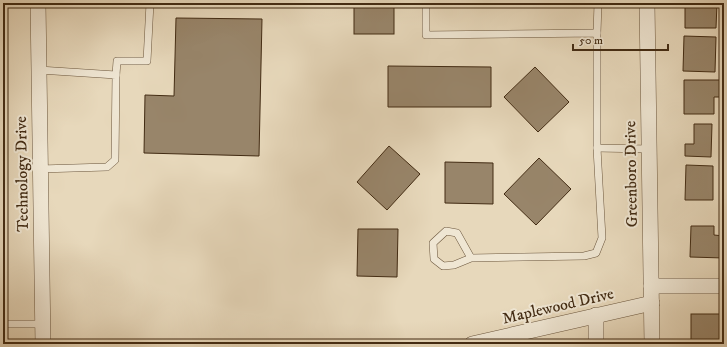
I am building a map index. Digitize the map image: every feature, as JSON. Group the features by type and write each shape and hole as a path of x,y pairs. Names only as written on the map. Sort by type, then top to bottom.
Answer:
{"street":[{"name":"Technology Drive","path":"38,3 43,344"},
{"name":"Greenboro Drive","path":"646,3 652,344"},
{"path":"651,286 724,286"},
{"name":"Maplewood Drive","path":"472,344 652,303"},
{"path":"596,315 596,344"}],"lane":[{"path":"40,169 107,167 114,160 117,61 147,61 150,3"},
{"path":"426,3 426,35 597,33"},
{"path":"471,258 457,233 446,231 433,243 434,259 444,266 454,265 471,258 584,256 596,253 602,238 597,148 598,3"},
{"path":"39,70 116,75"},
{"path":"597,148 649,149"},
{"path":"3,324 42,324"}],"building":[{"path":"354,3 394,3 394,34 354,34"},
{"path":"685,3 717,3 716,28 685,28"},
{"path":"176,18 262,19 259,156 144,153 145,95 174,96"},
{"path":"684,36 716,37 715,72 683,71"},
{"path":"388,66 491,67 491,107 388,107"},
{"path":"535,67 569,102 538,132 504,97"},
{"path":"684,80 724,80 724,97 714,97 714,114 684,114"},
{"path":"694,124 712,124 711,157 685,156 685,144 694,144"},
{"path":"389,146 420,174 387,210 357,182"},
{"path":"539,158 571,189 536,225 504,194"},
{"path":"445,162 493,163 493,204 445,203"},
{"path":"686,165 713,166 713,200 685,200"},
{"path":"691,226 714,226 714,235 724,236 724,258 690,257"},
{"path":"358,229 398,229 397,277 357,276"},
{"path":"691,314 724,314 724,344 691,344"}]}
